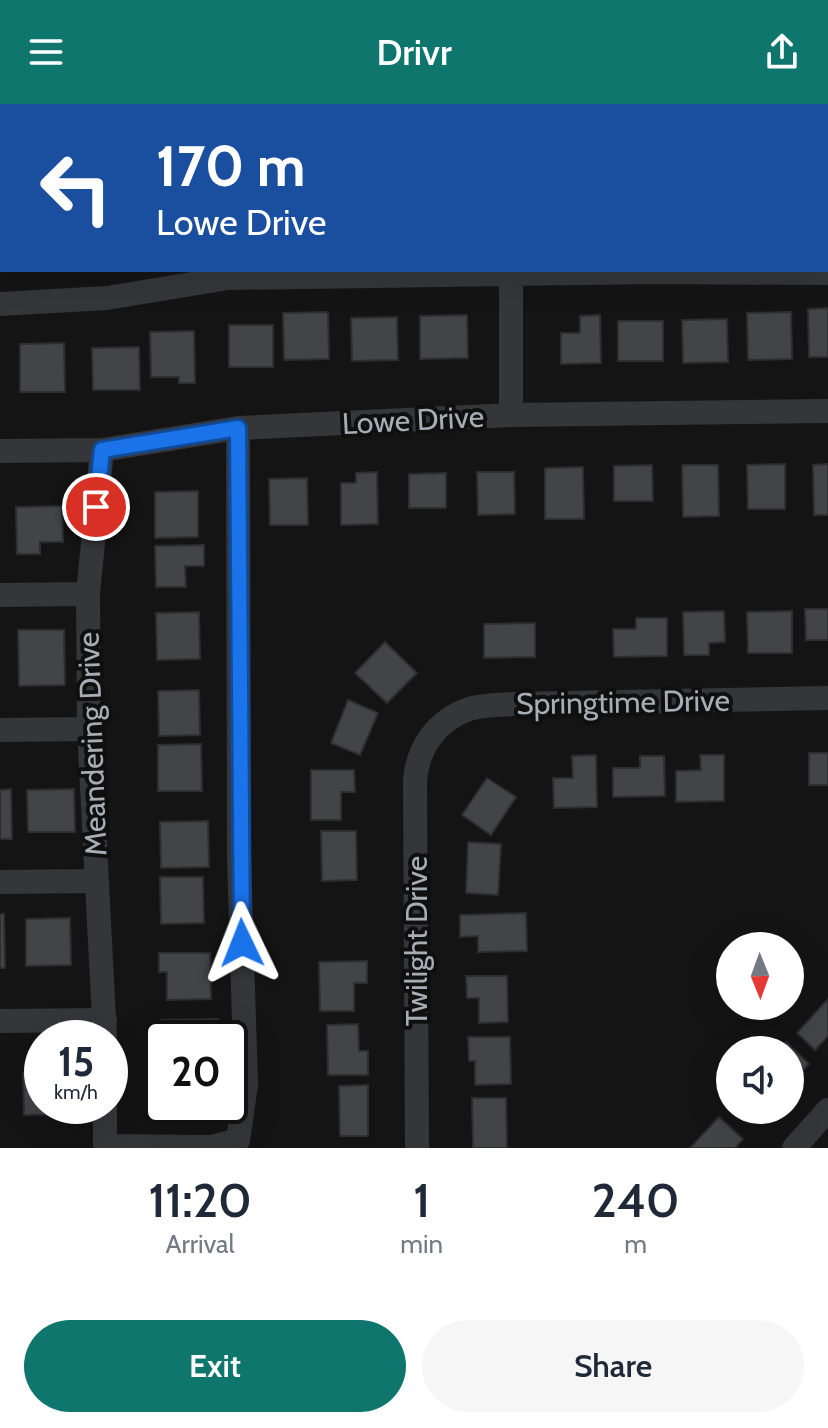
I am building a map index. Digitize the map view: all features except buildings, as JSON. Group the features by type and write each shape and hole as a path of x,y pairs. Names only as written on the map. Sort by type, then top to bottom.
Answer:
{"street":[{"path":"0,304 107,298 228,278 511,272 511,415"},
{"path":"740,272 828,273"},
{"name":"Lowe Drive","path":"0,451 102,450 238,428 511,415 828,411"},
{"path":"105,1124 105,1147 238,1144 246,1085 239,858 238,428"},
{"name":"Meandering Drive","path":"102,450 88,594 89,729 105,1020"},
{"path":"0,595 88,594"},
{"name":"Springtime Drive","path":"430,738 449,718 472,708 513,704 828,698"},
{"path":"0,730 89,729"},
{"name":"Twilight Drive","path":"417,1148 415,780 417,759 430,738"},
{"path":"0,882 97,881"},
{"path":"0,1021 24,1023"},
{"path":"794,1148 828,1110"}],"route":[{"path":"96,507 102,450 238,428 242,943"}]}
